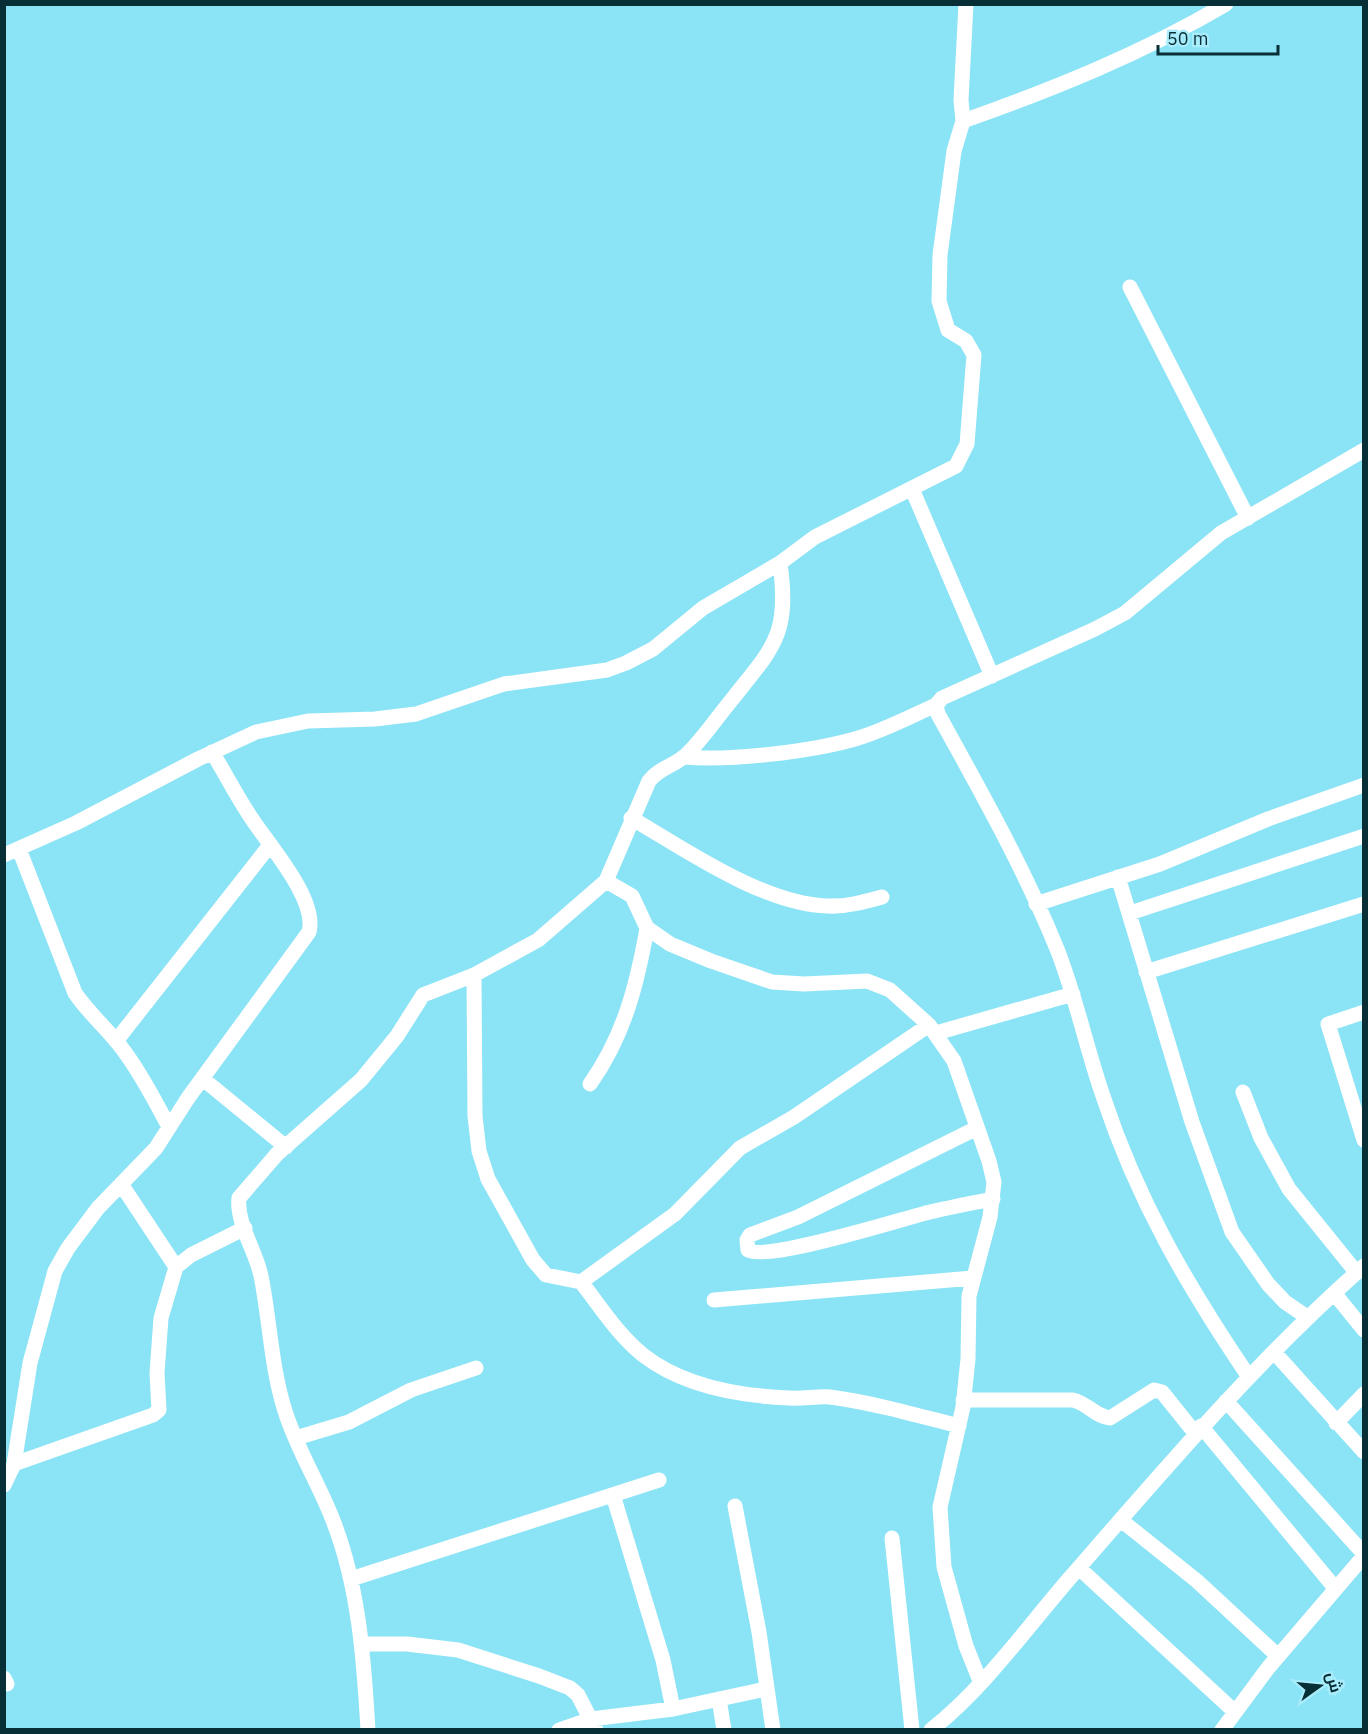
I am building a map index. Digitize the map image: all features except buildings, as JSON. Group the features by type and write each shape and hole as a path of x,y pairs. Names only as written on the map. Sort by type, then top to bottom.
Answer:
{"street":[{"path":"4,855 76,823 233,741 273,727 309,721 375,719 416,714 504,684 574,675 617,666 653,649 703,608 780,563 815,537 956,466 967,444 974,355 966,341 948,330 939,301 940,255 949,187 954,151 963,121 961,100 966,4"},
{"path":"963,121 1023,100 1137,53 1226,4"},
{"path":"1130,287 1248,519"},
{"path":"684,757 723,758 832,745 880,730 936,705 942,698 1125,613 1206,545 1364,450"},
{"path":"912,489 992,676"},
{"path":"368,1730 361,1644 351,1579 335,1524 284,1408 260,1272 239,1212 239,1198 286,1147 361,1080 410,1017 418,999 430,991 474,975 538,940 606,881 631,818 654,774 684,757 705,736 776,642 783,620 784,595 780,563"},
{"path":"936,705 938,714 1036,904 1073,994 1103,1096 1143,1202 1198,1299 1250,1377"},
{"path":"4,1485 14,1464 30,1363 49,1287 68,1248 98,1208 156,1148 168,1127 309,932 310,915 301,893 212,752"},
{"path":"1036,904 1160,864 1268,819 1364,785"},
{"path":"631,818 721,871 786,899 828,906 853,905 882,897"},
{"path":"1130,914 1364,836"},
{"path":"116,1041 270,845"},
{"path":"19,849 75,993 86,1010 116,1041 143,1078 168,1127"},
{"path":"1118,878 1192,1122 1232,1232 1268,1284 1285,1302 1307,1317"},
{"path":"606,881 632,896 647,928 670,944 711,962 772,981 804,984 867,981 878,984 903,1000 933,1029 954,1060 994,1182 993,1199 969,1296 968,1359 963,1400 940,1507 944,1567 966,1646 980,1681"},
{"path":"1146,972 1364,904"},
{"path":"590,1084 612,1051 623,1024 639,973 647,928"},
{"path":"474,975 475,1116 479,1151 488,1179 532,1260 546,1275 581,1282 609,1321 644,1356 667,1370 712,1389 751,1396 827,1397 856,1401 959,1426"},
{"path":"581,1282 675,1214 740,1148 794,1117 933,1029 1073,994"},
{"path":"1364,1012 1328,1024 1364,1140"},
{"path":"203,1079 286,1147"},
{"path":"931,1730 947,1717 980,1681 1122,1521 1198,1430 1307,1317 1360,1269 1289,1189 1261,1138 1243,1092"},
{"path":"977,1128 798,1217 750,1235 747,1240 748,1250 758,1253 812,1244 932,1212 993,1199"},
{"path":"121,1184 176,1267"},
{"path":"14,1464 159,1410 157,1373 161,1318 176,1267 191,1255 245,1228"},
{"path":"714,1300 973,1278"},
{"path":"1334,1293 1364,1330"},
{"path":"1274,1353 1364,1452"},
{"path":"296,1438 349,1422 411,1390 476,1368"},
{"path":"963,1400 1073,1400 1082,1402 1102,1417 1110,1418 1154,1390 1162,1392 1198,1430 1335,1588"},
{"path":"1336,1423 1364,1394"},
{"path":"1222,1730 1278,1656 1364,1555 1226,1401"},
{"path":"351,1579 659,1480"},
{"path":"614,1495 660,1649 673,1709"},
{"path":"735,1506 759,1632 773,1730"},
{"path":"1122,1521 1197,1581 1278,1656"},
{"path":"892,1538 912,1730"},
{"path":"1079,1568 1235,1712"},
{"path":"361,1644 436,1646 492,1660 570,1688 578,1695 593,1724"},
{"path":"559,1730 766,1689"},
{"path":"719,1699 724,1730"}]}
